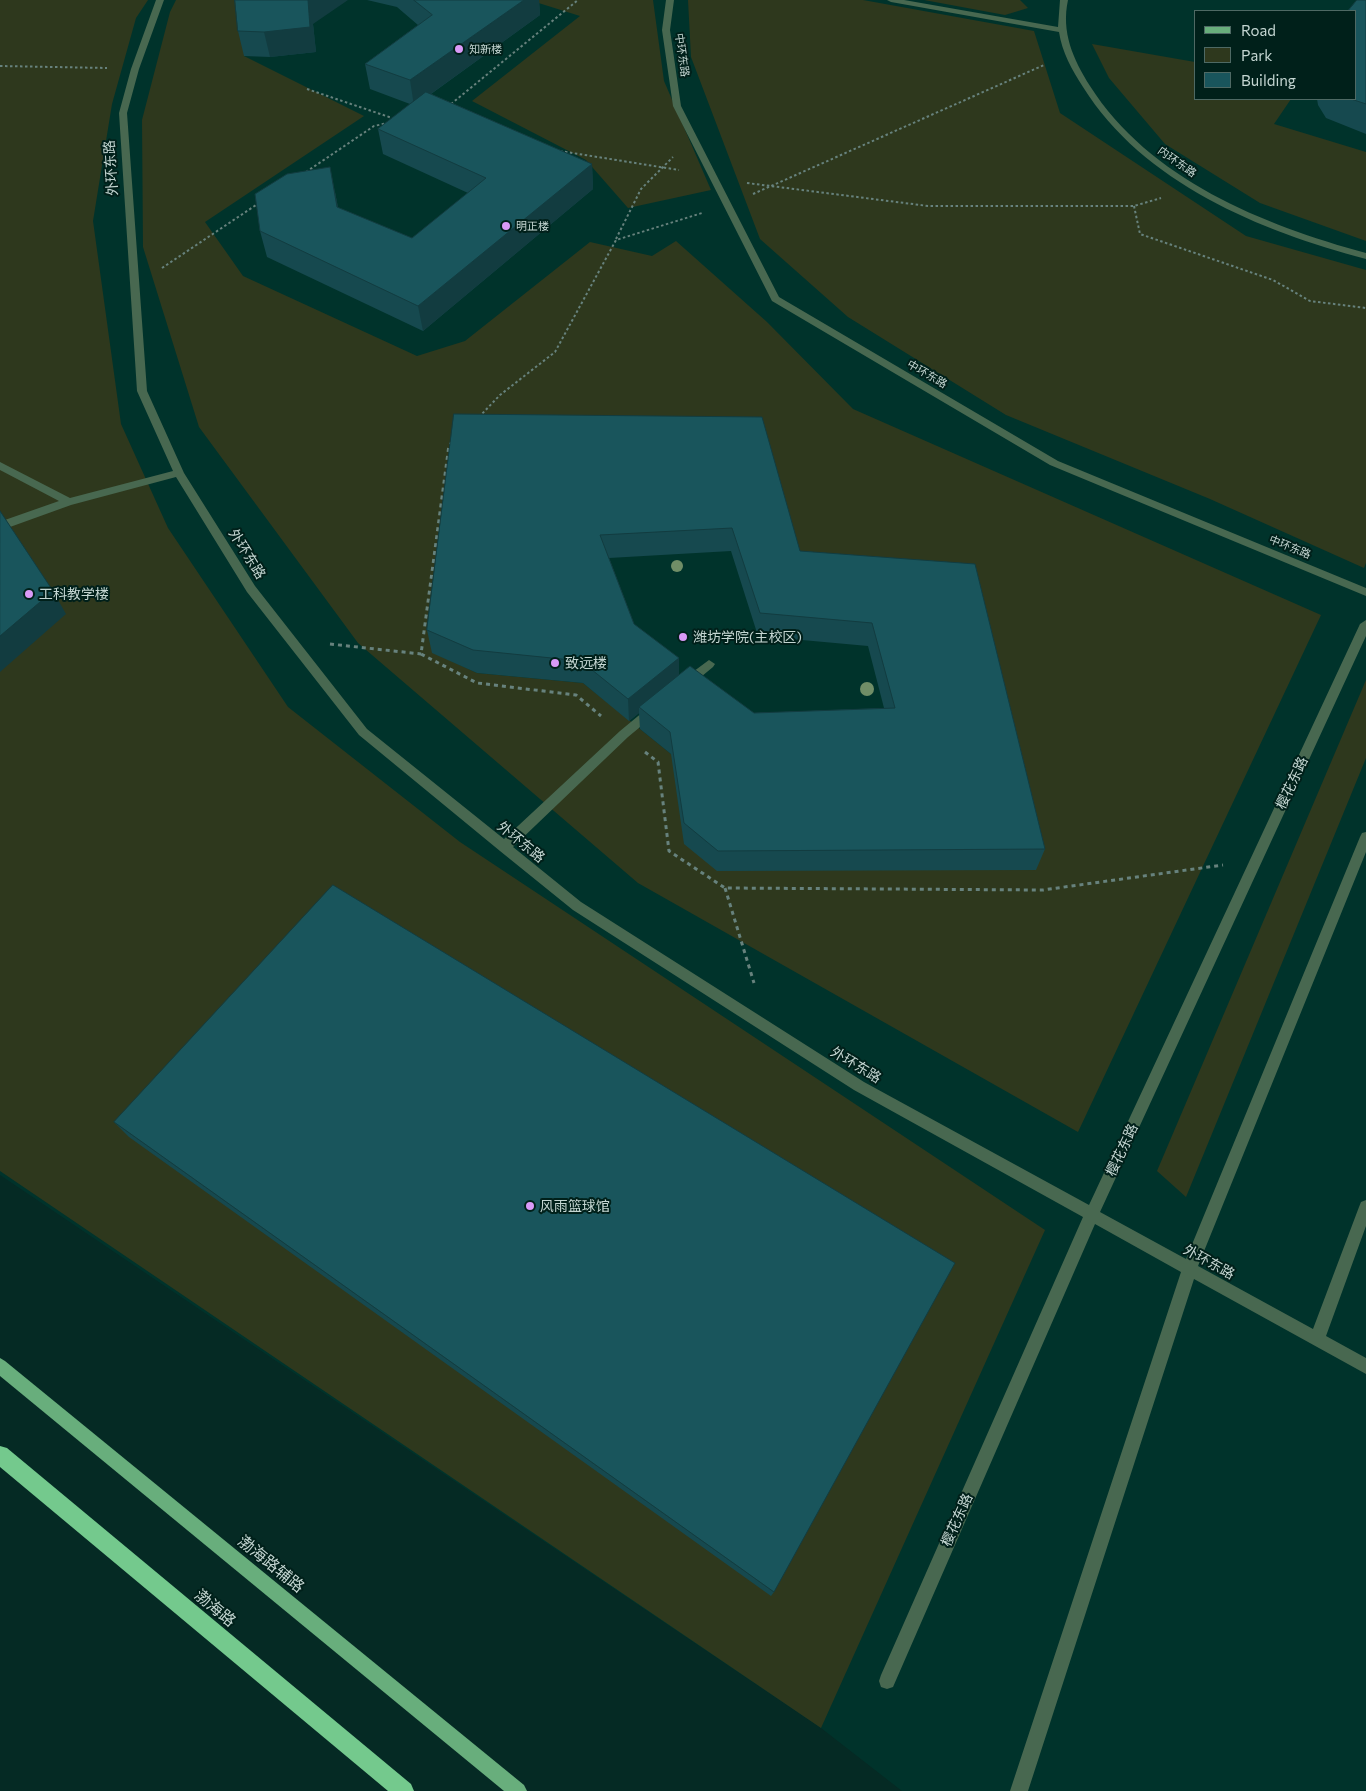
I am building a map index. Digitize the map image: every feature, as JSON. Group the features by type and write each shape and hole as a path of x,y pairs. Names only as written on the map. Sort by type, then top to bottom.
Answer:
{"highway":[{"name":"渤海路","path":"0,1455 404,1791"}],"main road":[{"name":"渤海路辅路","path":"0,1366 518,1791"}],"street":[{"name":"外环东路","path":"160,0 135,69 123,113 142,392 179,473 251,588 363,732 577,906 859,1086 1366,1366"},
{"name":"中环东路","path":"670,0 666,30 677,106 775,299 1054,463 1366,592"},
{"path":"891,0 1061,30"},
{"name":"内环东路","path":"1064,0 1061,10 1061,30 1068,55 1084,88 1111,122 1148,155 1195,188 1254,217 1324,245 1366,256"},
{"path":"0,466 69,502"},
{"path":"0,529 6,524 69,502 179,473"},
{"name":"樱花东路","path":"887,1681 1092,1214 1366,624"},
{"path":"673,693 709,664"},
{"path":"504,847 624,734 659,705"},
{"path":"1019,1791 1190,1268 1366,837"},
{"path":"1317,1339 1366,1207"}],"path":[{"path":"446,108 578,0"},
{"path":"0,66 135,69"},
{"path":"300,176 374,126 398,120 307,89"},
{"path":"616,240 641,189 693,137"},
{"path":"558,150 768,187 928,206 1134,206 1195,188"},
{"path":"135,286 267,198"},
{"path":"1134,206 1140,234 1273,280 1310,301 1366,308"},
{"path":"422,654 449,445 459,439"},
{"path":"291,640 422,654 478,683 576,695 658,762 669,851 725,888 1043,890 1257,860"},
{"path":"725,888 768,1028"}],"shaded area":[{"name":"潍坊学院(主校区)","path":"0,0 1366,0 1366,1791 902,1791 821,1728 0,1175"}],"green space":[{"path":"0,0 148,0 136,18 112,104 93,221 121,424 168,528 288,707 460,842 1045,1230 821,1728 0,1171"},
{"path":"176,0 277,0 244,56 364,116 205,222 243,276 417,356 465,341 590,242 652,256 676,241 767,322 853,409 1321,615 1078,1132 638,883 358,643 199,427 143,247 142,120 170,12","holes":["761,442 798,574 969,588 1036,869 671,754 583,683 477,673 432,652"]},
{"path":"529,0 653,0 664,81 711,190 628,208 586,160 472,101 580,16"},
{"path":"688,0 863,0 1034,31 1060,113 1246,236 1366,270 1366,563 1364,568 1210,499 1006,415 848,317 760,239 691,57"},
{"path":"924,0 1020,0 1028,8 1005,15"},
{"path":"1092,44 1194,62 1194,100 1290,100 1274,124 1366,152 1366,241 1260,203 1165,144 1109,78"},
{"path":"1366,680 1366,758 1186,1197 1157,1171"}],"building":[{"path":"235,0 308,0 310,27 264,32 238,31"},
{"path":"414,0 524,0 410,80 365,64 432,15"},
{"path":"1357,0 1366,0 1366,104 1354,100 1356,100 1356,10 1349,10"},
{"name":"明正楼","path":"426,92 592,164 418,306 260,231 255,194 287,174 330,167 337,207 412,238 486,178 378,129"},
{"name":"致远楼","path":"454,414 762,417 800,551 975,564 1045,849 718,851 684,823 670,732 639,707 690,666 754,713 895,708 872,623 760,613 732,528 600,535 634,624 679,658 628,699 581,661 473,650 427,630"},
{"path":"0,511 53,591 0,636"},
{"name":"风雨篮球馆","path":"333,885 955,1263 774,1592 114,1122"}],"place":[{"name":"知新楼","path":"459,49"},
{"name":"明正楼","path":"506,226"},
{"name":"工科教学楼","path":"29,594"},
{"name":"潍坊学院(主校区)","path":"683,637"},
{"name":"致远楼","path":"555,663"},
{"name":"风雨篮球馆","path":"530,1206"}]}
